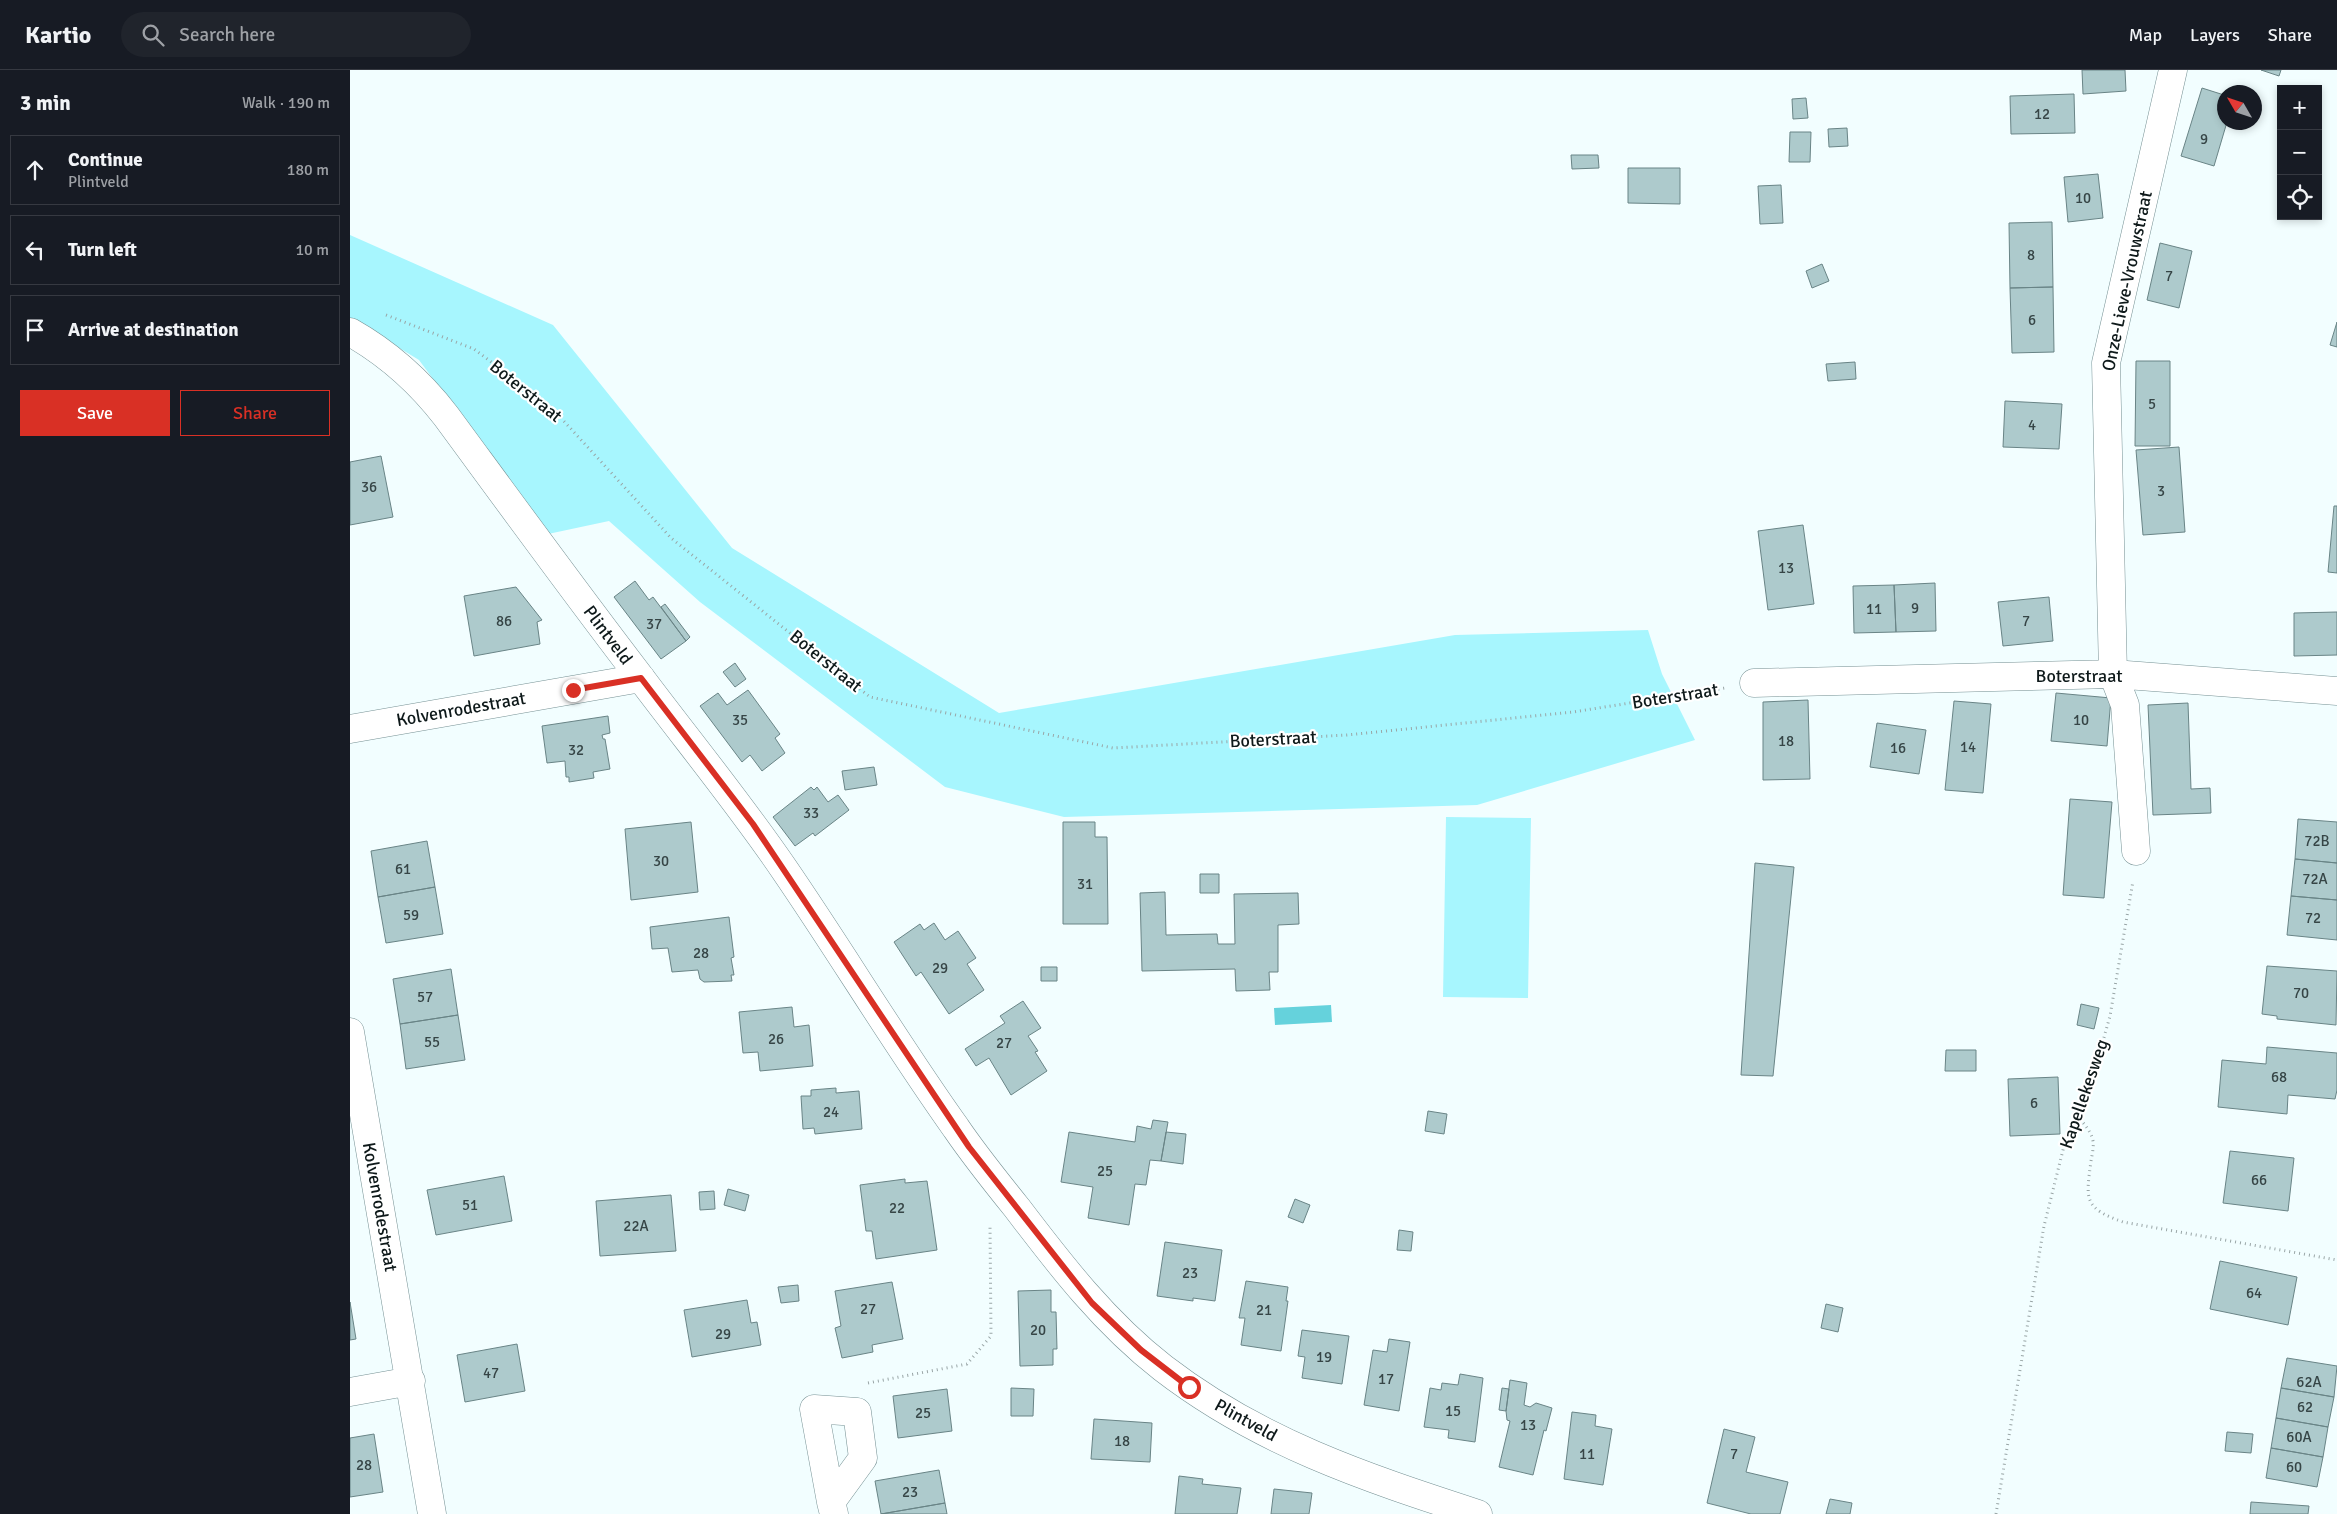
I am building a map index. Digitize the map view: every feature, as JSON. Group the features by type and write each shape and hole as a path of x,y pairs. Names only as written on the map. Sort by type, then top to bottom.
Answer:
{"street":[{"name":"Onze-Lieve-Vrouwstraat","path":"2113,674 2106,363 2173,70"},
{"name":"Plintveld","path":"350,332 393,360 430,395 641,678 753,824 953,1125 1092,1303 1141,1350 1189,1387 1255,1427 1313,1456 1374,1481 1478,1514"},
{"name":"Boterstraat","path":"1754,683 2113,674 2337,691"},
{"path":"2113,674 2125,705 2136,851"},
{"name":"Kolvenrodestraat","path":"350,729 641,678"},
{"name":"Kolvenrodestraat","path":"350,1032 411,1381 432,1514"},
{"path":"350,1392 411,1381"},
{"path":"814,1409 857,1412 863,1458 833,1508 814,1409"}],"path":[{"name":"Boterstraat","path":"377,312 474,349 550,406 672,538 870,697 1113,748 1347,736 1572,712 1754,683"},
{"name":"Kapellekesweg","path":"1996,1514 2044,1226 2066,1138 2096,1066 2110,1016 2129,913 2136,851"},
{"path":"2077,1115 2089,1130 2094,1143 2087,1192 2092,1207 2105,1216 2123,1222 2337,1260"},
{"path":"838,1411 861,1384 967,1364 992,1336 990,1250 991,1204 994,1179"}],"shaded area":[{"path":"350,235 553,325 732,548 999,713 1455,635 1648,630 1662,674 1695,740 1477,805 1064,817 945,787 700,602 609,521 548,534 419,360 350,318"},
{"path":"1446,817 1531,818 1528,998 1443,997"},
{"path":"1331,1005 1332,1022 1275,1025 1274,1008"}],"building":[{"path":"2082,70 2125,70 2126,91 2083,94"},
{"path":"2261,70 2281,70 2279,76"},
{"path":"2202,88 2217,93 2217,130 2225,130 2214,166 2181,156"},
{"path":"2074,94 2075,133 2011,134 2010,96"},
{"path":"1806,98 1808,118 1793,119 1792,99"},
{"path":"1847,128 1848,146 1829,147 1828,129"},
{"path":"1790,132 1811,132 1810,162 1789,162"},
{"path":"1571,155 1598,155 1599,168 1572,169"},
{"path":"1628,168 1680,168 1680,204 1628,203"},
{"path":"2098,174 2103,218 2068,222 2064,177"},
{"path":"1781,185 1783,223 1760,224 1758,186"},
{"path":"2052,222 2053,287 2010,288 2009,223"},
{"path":"2160,243 2192,251 2179,308 2147,300"},
{"path":"1822,264 1829,281 1812,288 1806,271"},
{"path":"2053,287 2054,352 2012,353 2010,288"},
{"path":"2337,322 2337,347 2330,345"},
{"path":"2136,361 2170,361 2170,446 2135,446"},
{"path":"1855,362 1856,379 1828,381 1826,364"},
{"path":"2005,401 2062,404 2059,449 2003,447"},
{"path":"2179,447 2185,532 2143,535 2136,450"},
{"path":"381,456 393,517 350,525 350,462"},
{"path":"2334,506 2337,506 2337,573 2328,572"},
{"path":"1803,525 1814,604 1768,610 1758,531"},
{"path":"635,581 649,600 653,597 686,641 661,659 614,597"},
{"path":"1935,583 1936,631 1896,632 1894,585"},
{"path":"1894,585 1896,632 1854,633 1853,586"},
{"path":"516,587 542,620 537,622 540,644 474,656 464,596"},
{"path":"2049,597 2053,641 2003,646 1998,602"},
{"path":"665,604 690,637 686,641 661,607"},
{"path":"2337,612 2337,655 2294,656 2294,613"},
{"path":"735,663 746,679 735,687 723,672"},
{"path":"748,690 780,734 775,738 785,753 762,771 750,755 742,762 700,706 718,693 727,705"},
{"path":"2056,693 2111,698 2107,746 2051,741"},
{"path":"1808,700 1810,779 1763,780 1763,702"},
{"path":"1954,701 1991,704 1983,793 1945,790"},
{"path":"2188,703 2191,789 2210,788 2211,813 2153,815 2148,705"},
{"path":"608,716 610,733 602,735 603,739 605,739 610,769 593,772 594,778 569,782 569,777 566,777 565,761 547,763 542,726"},
{"path":"1877,723 1926,730 1919,774 1870,767"},
{"path":"874,767 877,785 845,790 842,771"},
{"path":"811,787 814,790 817,787 828,802 838,795 849,810 815,836 813,833 795,846 773,817"},
{"path":"2070,799 2112,802 2104,898 2063,895"},
{"path":"2298,819 2337,822 2337,863 2295,859"},
{"path":"691,822 698,892 631,900 625,829"},
{"path":"1063,822 1095,822 1095,837 1107,837 1108,924 1063,924"},
{"path":"427,841 435,887 378,897 371,851"},
{"path":"2295,859 2337,863 2337,900 2291,896"},
{"path":"1755,863 1794,867 1773,1076 1741,1075"},
{"path":"1200,874 1219,874 1219,893 1200,893"},
{"path":"435,887 443,934 386,943 378,897"},
{"path":"1165,892 1166,935 1217,934 1218,944 1235,944 1234,894 1298,893 1299,924 1278,925 1278,972 1269,972 1270,990 1236,991 1235,969 1142,971 1140,893"},
{"path":"2291,896 2337,900 2337,940 2287,935"},
{"path":"729,917 734,957 731,958 734,975 731,975 732,981 704,982 700,979 698,970 672,972 668,948 652,949 650,927"},
{"path":"934,923 945,940 958,931 976,958 967,964 984,990 949,1014 921,972 916,976 894,942 920,924 924,930"},
{"path":"2267,966 2337,971 2336,1025 2277,1019 2277,1016 2262,1014"},
{"path":"1041,967 1057,967 1057,981 1041,981"},
{"path":"451,969 458,1015 400,1024 393,979"},
{"path":"1023,1001 1041,1028 1028,1036 1038,1051 1035,1052 1047,1071 1011,1095 989,1058 976,1066 965,1049 1005,1023 1000,1016"},
{"path":"2081,1004 2099,1008 2094,1029 2077,1025"},
{"path":"792,1007 794,1027 809,1025 813,1066 760,1071 758,1052 743,1053 739,1012"},
{"path":"458,1015 465,1060 406,1069 400,1024"},
{"path":"2267,1047 2337,1053 2337,1090 2335,1099 2288,1095 2287,1114 2218,1107 2222,1060 2266,1064"},
{"path":"1946,1050 1976,1050 1976,1071 1945,1071"},
{"path":"2058,1077 2060,1134 2010,1136 2008,1079"},
{"path":"836,1088 836,1093 859,1091 862,1129 815,1134 814,1128 803,1129 801,1096 811,1096 811,1090"},
{"path":"1428,1111 1447,1114 1444,1134 1425,1131"},
{"path":"1153,1120 1168,1122 1161,1161 1150,1160 1146,1185 1135,1184 1129,1225 1088,1218 1093,1187 1061,1182 1069,1132 1135,1142 1137,1126 1151,1129"},
{"path":"1166,1132 1186,1134 1183,1164 1161,1161"},
{"path":"2230,1151 2294,1158 2288,1211 2223,1203"},
{"path":"504,1176 512,1221 436,1235 427,1190"},
{"path":"905,1179 905,1183 927,1181 937,1250 876,1259 872,1231 866,1231 860,1185"},
{"path":"728,1189 749,1195 745,1211 724,1205"},
{"path":"714,1191 715,1209 700,1210 699,1192"},
{"path":"671,1195 676,1251 600,1256 596,1201"},
{"path":"1295,1199 1310,1205 1303,1223 1288,1217"},
{"path":"1399,1230 1413,1232 1411,1251 1397,1250"},
{"path":"1165,1242 1222,1250 1215,1301 1193,1298 1193,1301 1157,1296"},
{"path":"2220,1261 2297,1277 2288,1325 2210,1309"},
{"path":"1246,1281 1288,1287 1286,1301 1288,1301 1281,1351 1241,1345 1245,1318 1239,1318"},
{"path":"892,1282 903,1339 872,1345 873,1352 842,1358 835,1328 841,1326 835,1291"},
{"path":"798,1285 799,1301 781,1303 778,1287"},
{"path":"1051,1290 1051,1312 1056,1312 1057,1349 1053,1349 1053,1365 1020,1366 1018,1291"},
{"path":"747,1300 751,1323 757,1322 761,1345 692,1357 684,1310"},
{"path":"350,1302 356,1339 350,1340"},
{"path":"1826,1304 1843,1308 1838,1332 1821,1328"},
{"path":"1302,1330 1349,1336 1342,1384 1302,1378 1305,1357 1298,1356"},
{"path":"1389,1339 1410,1342 1399,1411 1364,1405 1373,1350 1387,1352"},
{"path":"517,1344 525,1391 465,1402 457,1355"},
{"path":"2287,1358 2337,1366 2334,1397 2281,1388"},
{"path":"1460,1374 1483,1378 1475,1442 1448,1438 1449,1430 1424,1427 1430,1388 1441,1390 1442,1383 1458,1385"},
{"path":"1510,1380 1527,1383 1524,1405 1530,1407 1536,1403 1552,1408 1546,1431 1544,1430 1533,1475 1499,1467 1510,1421 1507,1420 1506,1411"},
{"path":"1011,1388 1034,1389 1033,1416 1011,1416"},
{"path":"1502,1388 1509,1389 1506,1411 1499,1410"},
{"path":"2281,1388 2334,1397 2328,1427 2276,1418"},
{"path":"947,1389 952,1431 898,1438 893,1396"},
{"path":"1572,1412 1596,1415 1595,1426 1612,1429 1603,1485 1564,1479"},
{"path":"2276,1418 2328,1427 2323,1457 2271,1448"},
{"path":"1094,1419 1152,1423 1150,1462 1091,1459"},
{"path":"1724,1429 1755,1437 1746,1472 1788,1482 1780,1514 1751,1514 1707,1503"},
{"path":"2227,1432 2253,1434 2251,1453 2225,1451"},
{"path":"374,1434 383,1492 350,1497 350,1438"},
{"path":"2271,1448 2323,1457 2317,1487 2266,1478"},
{"path":"939,1470 945,1503 881,1514 875,1481"},
{"path":"1179,1476 1203,1479 1202,1484 1241,1488 1237,1514 1175,1514"},
{"path":"1274,1489 1312,1493 1309,1514 1271,1514"},
{"path":"1830,1499 1852,1503 1850,1514 1826,1514"},
{"path":"2251,1502 2309,1506 2308,1514 2250,1514"},
{"path":"945,1503 947,1514 881,1514"}],"route":[{"path":"573,690 641,678 753,824 969,1147 1092,1303 1141,1350 1189,1387"}]}
